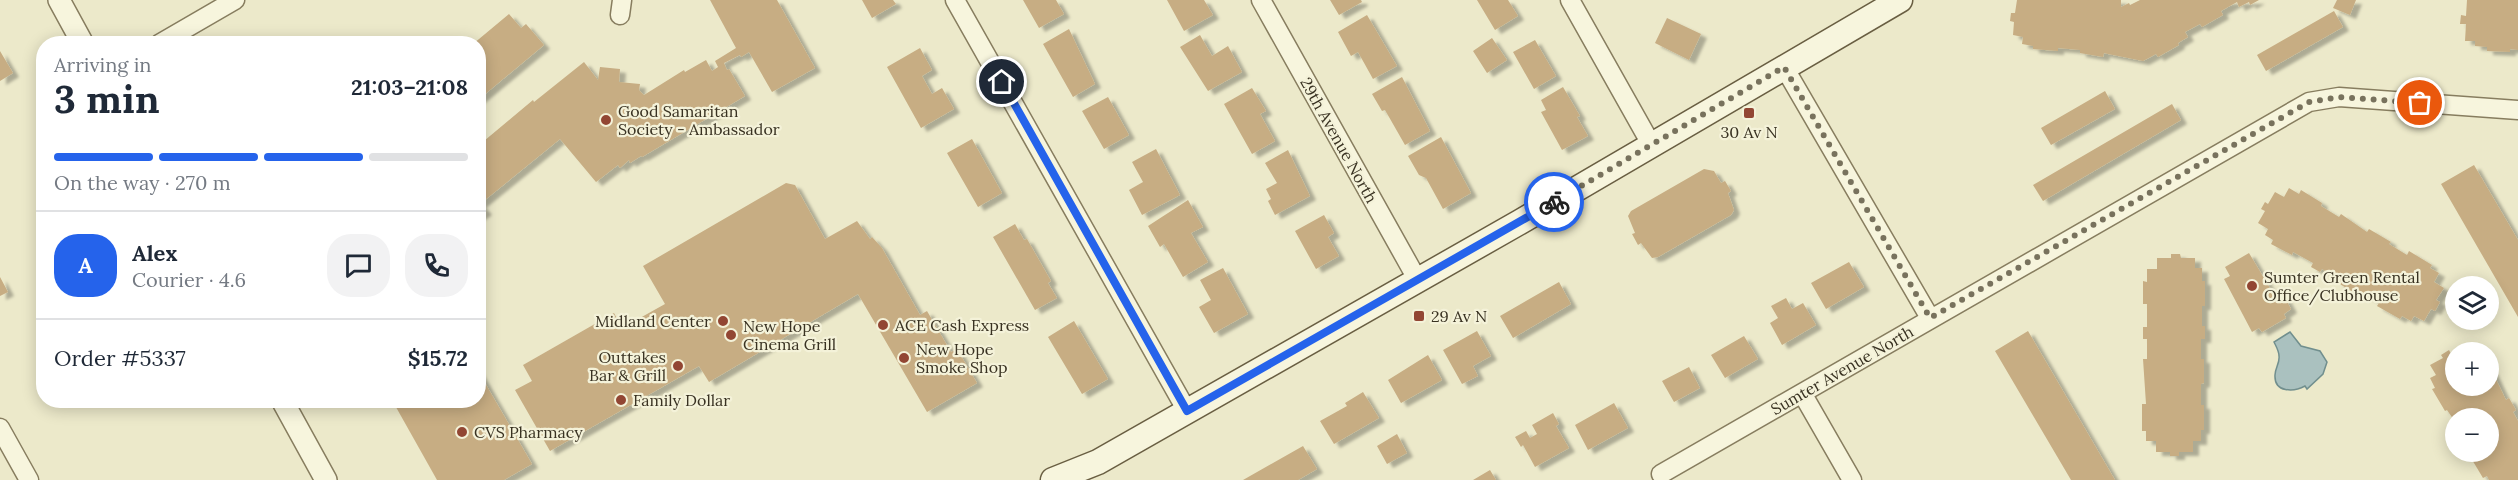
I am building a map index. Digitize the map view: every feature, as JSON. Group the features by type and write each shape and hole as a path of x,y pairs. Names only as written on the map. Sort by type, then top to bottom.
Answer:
{"main road":[{"path":"1053,480 1098,462 1520,222 1900,0"},
{"path":"1077,480 1098,462"}],"street":[{"path":"59,0 79,36"},
{"path":"173,36 235,0"},
{"path":"955,0 1187,411"},
{"name":"29th Avenue North","path":"1261,0 1417,279"},
{"path":"1570,0 1651,144"},
{"path":"1784,67 1930,318"},
{"name":"Sumter Avenue North","path":"1654,478 2309,102 2339,97 2518,110"},
{"path":"1802,393 1852,480"},
{"path":"286,408 326,480"},
{"path":"0,430 29,480"}],"water":[{"path":"2290,332 2301,346 2320,351 2327,362 2323,374 2307,389 2305,386 2290,390 2281,388 2276,381 2275,372 2279,359 2274,342"}],"building":[{"name":"Good Samaritan Society - Ambassador","path":"710,0 777,0 815,68 772,92 749,52 741,57 740,55 724,63 745,96 642,157 630,163 629,160 620,168 618,165 596,182 560,139 486,199 486,139 584,62 598,80 600,67 620,69 619,82 640,84 639,90 644,95 684,70 685,72 706,60 712,71 718,67 715,61 736,48"},
{"path":"862,0 893,0 896,4 872,18"},
{"path":"1023,0 1056,0 1064,14 1039,28"},
{"path":"1167,0 1204,0 1213,15 1184,31"},
{"path":"1330,0 1361,0 1362,2 1339,15"},
{"path":"1477,0 1508,0 1518,16 1495,30"},
{"path":"2017,0 2121,0 2121,7 2140,0 2259,0 2239,7 2237,2 2221,11 2223,15 2202,27 2200,24 2185,32 2188,37 2178,43 2179,45 2158,57 2156,54 2143,61 2104,53 2103,57 2080,53 2080,50 2033,49 2033,46 2022,44 2023,37 2013,35 2014,22 2010,21 2011,13 2015,13"},
{"path":"2337,0 2356,0 2350,15 2333,8"},
{"path":"2467,0 2518,0 2518,50 2487,51 2487,47 2475,46 2475,41 2465,41 2466,24 2460,24 2461,15 2466,16"},
{"path":"2334,11 2343,27 2266,71 2257,55"},
{"path":"509,14 521,28 526,24 544,45 486,93 486,36 483,36"},
{"path":"1367,15 1397,66 1373,79 1358,52 1351,56 1338,32"},
{"path":"1667,18 1701,34 1689,60 1655,43"},
{"path":"1069,29 1095,84 1073,97 1043,44"},
{"path":"1200,35 1212,56 1228,46 1242,72 1208,91 1180,47"},
{"path":"1492,38 1507,60 1487,73 1473,51"},
{"path":"1535,40 1556,76 1534,89 1513,52"},
{"path":"920,48 932,70 922,76 932,94 942,88 954,109 921,128 887,67"},
{"path":"0,51 13,73 0,81"},
{"path":"1402,77 1430,131 1405,145 1385,110 1382,111 1372,94"},
{"path":"1563,87 1580,116 1577,117 1588,136 1562,150 1541,112 1546,110 1541,100"},
{"path":"1252,88 1266,111 1260,114 1275,141 1252,154 1224,104"},
{"path":"2105,91 2115,109 2051,145 2041,128"},
{"path":"1108,97 1129,135 1104,149 1082,111"},
{"path":"2172,104 2181,120 2043,201 2033,185"},
{"path":"1441,137 1471,193 1443,209 1426,178 1419,175 1408,156"},
{"path":"972,139 1002,193 978,207 947,153"},
{"path":"1156,149 1180,195 1142,215 1129,190 1143,182 1132,162"},
{"path":"1288,150 1310,196 1275,215 1268,201 1271,199 1266,189 1277,183 1265,163"},
{"path":"2474,165 2518,240 2518,317 2499,284 2499,276 2494,276 2441,184"},
{"path":"1704,169 1714,171 1721,183 1725,181 1731,191 1728,193 1734,210 1731,215 1658,257 1652,258 1641,243 1638,245 1632,234 1635,233 1628,216 1631,211"},
{"name":"Midland Center","path":"786,183 795,185 825,239 857,221 870,239 872,237 882,248 920,315 927,311 951,352 957,349 977,383 927,412 858,294 709,382 699,366 550,451 515,390 532,381 523,365 614,313 622,328 665,304 643,266"},
{"path":"2289,188 2299,194 2301,190 2339,217 2341,214 2367,232 2369,229 2391,242 2389,244 2407,255 2409,251 2432,265 2430,268 2439,273 2434,282 2444,288 2436,300 2440,302 2435,311 2431,309 2424,321 2414,316 2411,321 2402,316 2400,319 2377,306 2379,303 2362,293 2360,296 2338,283 2340,279 2322,269 2320,272 2311,267 2313,263 2271,244 2273,240 2265,235 2268,229 2258,223 2265,211 2261,209 2265,202 2268,204 2275,192 2284,197"},
{"path":"1188,200 1203,227 1191,233 1208,262 1183,277 1164,244 1160,247 1148,226"},
{"path":"1324,215 1334,233 1328,237 1339,256 1316,269 1295,231"},
{"path":"1015,224 1024,240 1027,239 1051,281 1048,283 1057,298 1035,310 993,237"},
{"name":"Sumter Green Rental Office/Clubhouse","path":"2249,253 2277,300 2284,296 2291,309 2284,314 2286,318 2262,332 2259,328 2252,332 2224,279 2230,276 2225,267"},
{"path":"2171,254 2180,254 2181,258 2195,258 2195,268 2202,268 2202,281 2205,281 2202,326 2205,326 2205,339 2201,339 2201,359 2204,359 2201,405 2204,405 2204,430 2201,430 2201,441 2193,441 2193,452 2179,452 2179,456 2170,456 2170,452 2156,452 2156,441 2146,441 2146,431 2142,431 2142,404 2146,404 2143,359 2147,359 2147,339 2143,339 2143,327 2147,327 2147,304 2143,304 2143,281 2147,282 2147,269 2157,269 2157,258 2171,258"},
{"path":"1849,262 1864,287 1826,309 1811,283"},
{"path":"1223,268 1248,314 1214,333 1199,307 1211,300 1200,280"},
{"path":"0,277 8,292 0,296"},
{"path":"1559,282 1571,304 1513,338 1500,316"},
{"path":"1786,298 1792,309 1803,303 1816,325 1782,345 1770,323 1778,318 1771,306"},
{"path":"1074,321 1108,379 1082,394 1048,337"},
{"path":"1477,331 1491,356 1473,366 1478,376 1462,384 1443,350"},
{"path":"2028,331 2115,480 2071,480 1995,351"},
{"path":"1744,336 1758,359 1725,378 1711,355"},
{"path":"2445,352 2445,396 2499,396 2499,386 2506,400 2509,398 2516,410 2513,412 2518,421 2518,480 2489,480 2487,476 2483,478 2473,462 2499,462 2499,408 2445,408 2445,411 2432,389 2435,388 2430,378 2436,375 2430,365 2443,358 2441,355"},
{"path":"1428,355 1442,380 1401,403 1388,380"},
{"path":"1689,367 1700,388 1674,402 1662,381"},
{"name":"CVS Pharmacy","path":"486,385 532,464 504,480 437,480 396,408 486,408"},
{"path":"1363,392 1379,418 1334,444 1320,421 1347,406 1345,403"},
{"path":"1614,403 1628,428 1588,450 1575,425"},
{"path":"1553,413 1559,424 1556,426 1569,448 1535,467 1523,445 1521,447 1515,437 1526,431 1530,438 1537,434 1532,425"},
{"path":"1397,434 1407,453 1387,464 1377,446"},
{"path":"1303,446 1317,469 1298,480 1243,480"},
{"path":"1490,470 1496,480 1473,480"}],"way so far":[{"path":"1554,202 1784,67 1930,318 2309,102 2339,97 2420,103"}],"place":[{"name":"30 Av N","path":"1749,113"},
{"name":"Good Samaritan Society - Ambassador","path":"606,120"},
{"name":"Sumter Green Rental Office/Clubhouse","path":"2252,286"},
{"name":"29 Av N","path":"1419,316"},
{"name":"Midland Center","path":"723,321"},
{"name":"ACE Cash Express","path":"883,325"},
{"name":"New Hope Cinema Grill","path":"731,335"},
{"name":"New Hope Smoke Shop","path":"904,358"},
{"name":"Outtakes Bar & Grill","path":"678,366"},
{"name":"Family Dollar","path":"621,400"},
{"name":"CVS Pharmacy","path":"462,432"}],"route":[{"path":"1002,82 1187,411 1554,202"}]}
